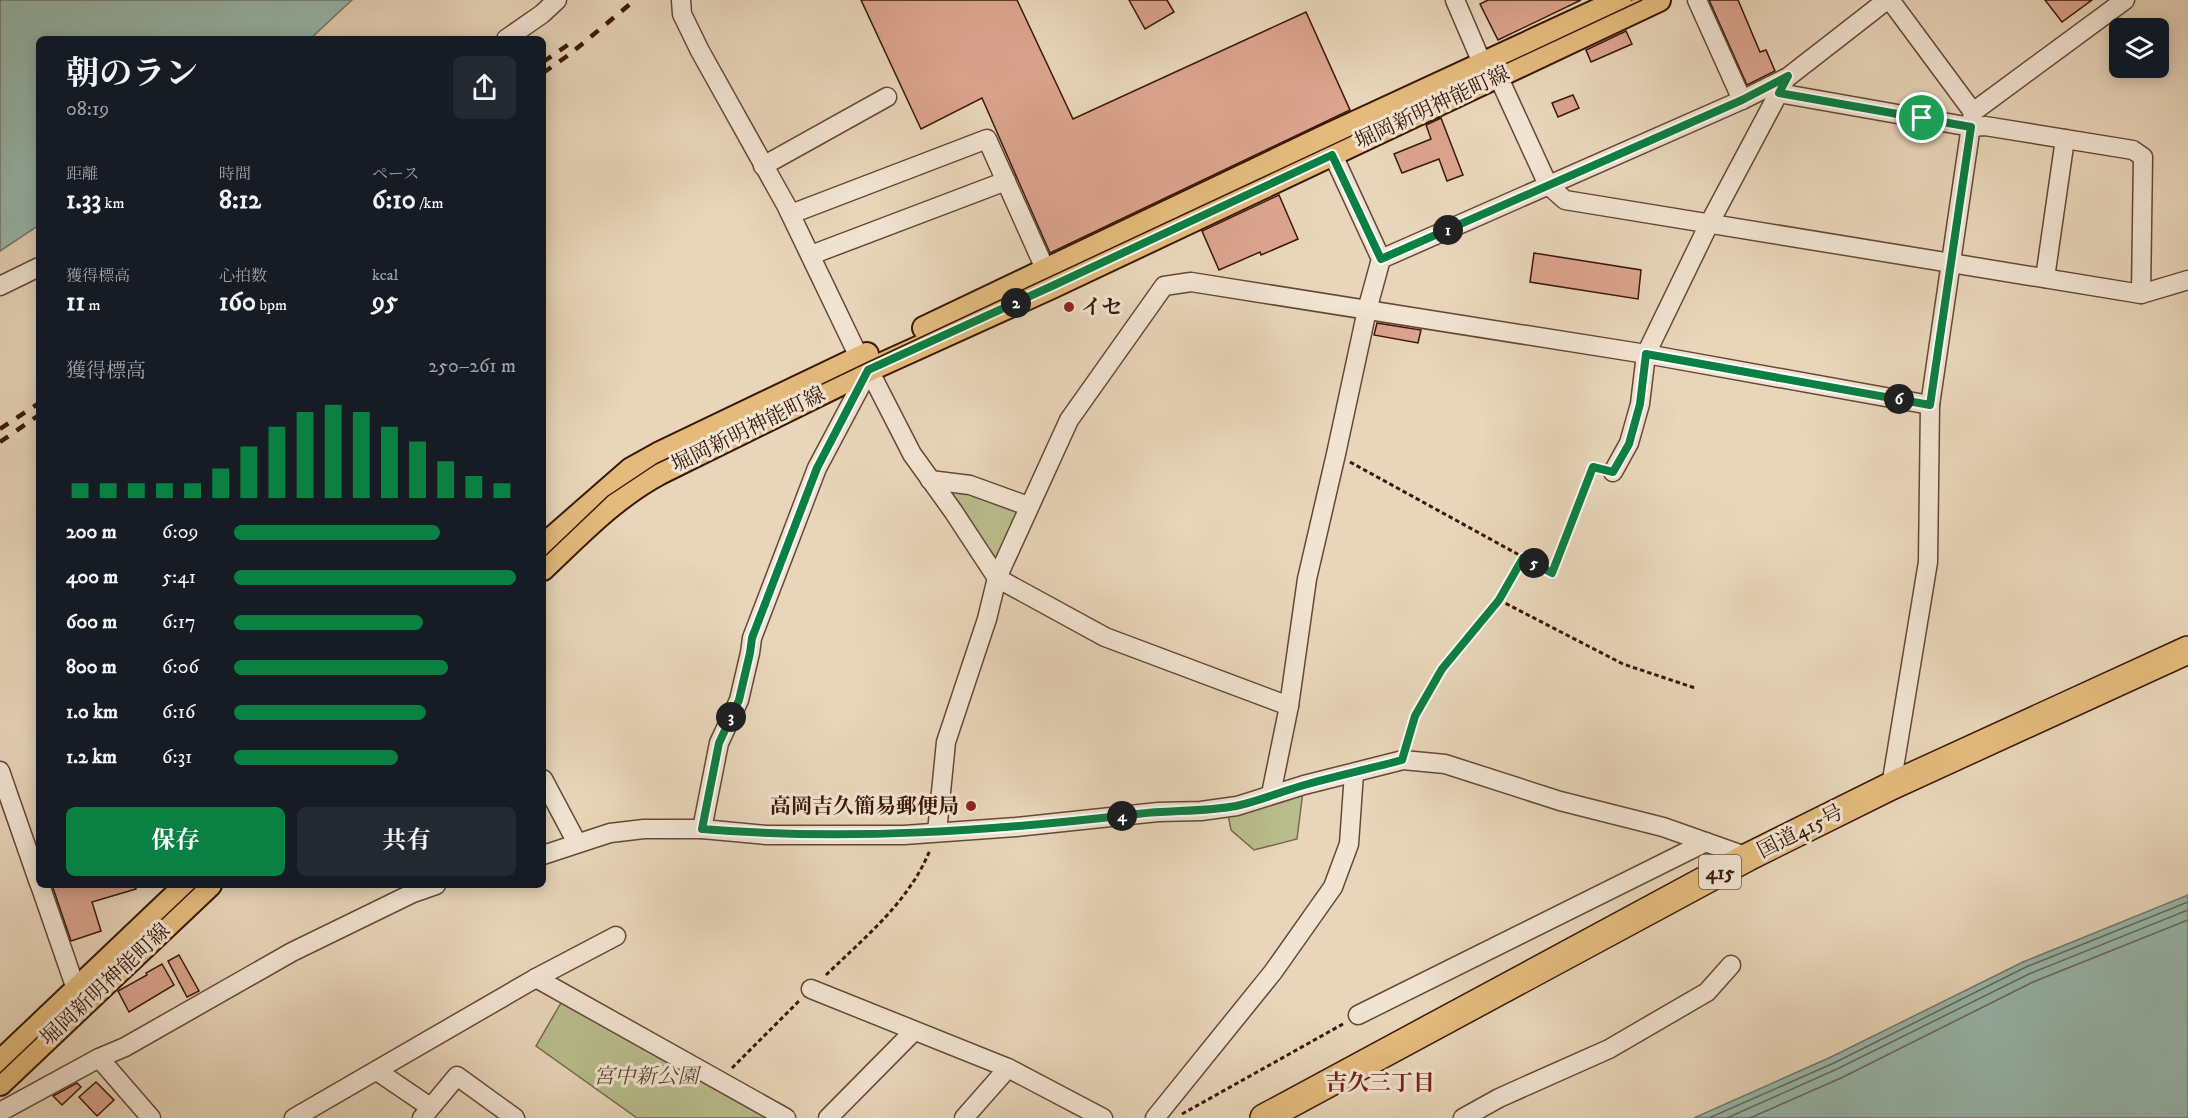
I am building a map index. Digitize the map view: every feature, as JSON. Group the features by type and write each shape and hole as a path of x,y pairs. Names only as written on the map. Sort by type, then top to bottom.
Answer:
{"highway":[{"name":"国道415号","path":"1264,1118 1748,857 1891,786 2188,650"}],"main road":[{"name":"堀岡新明神能町線","path":"1490,70 1620,0"},
{"name":"堀岡新明神能町線","path":"546,566 618,499 637,485 864,363 1046,271 1328,146 1490,70 1659,0"},
{"name":"堀岡新明神能町線","path":"546,543 631,468 658,454 864,363 1063,282 1328,146"},
{"name":"堀岡新明神能町線","path":"0,1062 183,888"},
{"name":"堀岡新明神能町線","path":"0,1084 207,888"}],"street":[{"path":"510,36 543,14 557,0"},
{"path":"681,0 682,14 700,51 791,214 864,363 912,454 997,578 1105,637 1289,706"},
{"path":"1455,0 1548,185 1564,200 2141,294 2188,280"},
{"path":"1697,0 1742,100"},
{"path":"1381,259 1742,100 1788,76 1888,0 1972,119 1930,405 1928,562 1891,786"},
{"path":"1972,119 2124,0"},
{"path":"1613,472 1629,444 1640,404 1646,354 1709,224 1788,76"},
{"path":"1779,93 1972,119 1985,126 2133,150 2143,157 2141,294"},
{"path":"763,166 886,97"},
{"path":"791,214 987,139 1046,271"},
{"path":"2045,278 2065,139"},
{"path":"1271,795 1289,706 1307,579 1367,310 1381,259 1328,146"},
{"path":"811,255 1006,181"},
{"path":"0,286 36,268"},
{"path":"937,832 946,742 987,619 997,578 1069,420 1164,286 1191,282 1646,354 1930,405"},
{"path":"702,829 719,743 739,700 752,638 817,468 864,363"},
{"path":"930,480 970,485 1029,506"},
{"path":"546,854 610,833 644,829 702,829 766,834 904,835 1016,827 1158,812 1201,811 1237,806 1402,760 1445,764 1560,801 1663,828 1748,857"},
{"path":"0,771 36,875"},
{"path":"1155,1118 1273,972 1333,887 1349,844 1354,773"},
{"path":"546,785 577,843"},
{"path":"1358,1016 1707,842"},
{"path":"40,888 76,989"},
{"path":"0,1112 99,1058 125,1047 292,952 413,892 426,888"},
{"path":"294,1118 536,978 616,936"},
{"path":"1463,1118 1499,1098 1610,1049 1707,992 1731,965"},
{"path":"536,978 786,1118"},
{"path":"811,989 1008,1068 1103,1118"},
{"path":"828,1118 914,1031"},
{"path":"99,1058 152,1118"},
{"path":"964,1118 1008,1068"},
{"path":"377,1071 426,1112 457,1076 515,1118"}],"path":[{"path":"1336,454 1552,573 1593,467 1613,472"},
{"path":"1402,760 1415,716 1442,669 1499,600 1523,558"},
{"path":"1499,600 1623,664 1695,688"},
{"path":"720,1080 897,906 924,866 937,832"},
{"path":"1175,1118 1358,1016"}],"green space":[{"path":"930,480 1028,506 997,578"},
{"path":"1303,791 1297,839 1254,850 1231,830 1227,809"},
{"name":"宮中新公園","path":"569,989 789,1118 637,1118 536,1046"}],"water":[{"path":"0,0 352,0 313,36 36,36 36,227 0,251"},
{"path":"2188,895 2188,1118 1694,1118 1831,1057 2023,962"}],"building":[{"path":"861,0 1017,0 1073,119 1306,12 1350,110 1050,253 982,98 921,129"},
{"path":"1129,0 1167,0 1174,12 1145,29"},
{"path":"1488,0 1581,0 1498,40 1480,4"},
{"path":"1709,0 1738,0 1760,52 1766,50 1775,71 1747,85"},
{"path":"2045,0 2092,0 2062,22"},
{"path":"1626,31 1632,44 1591,62 1586,50"},
{"path":"1573,95 1579,108 1558,117 1552,103"},
{"path":"1441,118 1463,175 1447,181 1439,159 1402,173 1394,154 1431,139 1426,125"},
{"path":"1279,195 1298,239 1219,270 1202,231"},
{"path":"1534,253 1641,270 1638,299 1530,282"},
{"path":"1377,323 1421,330 1418,343 1374,335"},
{"path":"53,888 136,888 92,902 101,931 71,941"},
{"path":"179,955 199,991 187,997 168,961"},
{"path":"162,964 174,985 129,1012 118,991"},
{"path":"96,1082 114,1100 97,1116 79,1097"},
{"path":"77,1083 81,1087 62,1105 53,1096"}],"tram line":[{"path":"546,555 608,496 656,464 864,364 1642,0"},
{"path":"0,1073 195,888"}],"railway":[{"path":"546,71 635,0"},
{"path":"546,60 575,40"},
{"path":"0,429 36,405"},
{"path":"0,442 36,417"}],"place":[{"name":"イセ","path":"1069,307"},
{"name":"高岡吉久簡易郵便局","path":"971,806"}],"district":[{"name":"吉久三丁目","path":"1380,1082"}],"route":[{"path":"1788,76 1779,93 1922,118 1971,127 1930,405 1646,354 1640,404 1629,444 1613,472 1593,467 1552,573 1523,558 1499,600 1442,669 1415,716 1402,760 1304,785 1237,806 1201,811 1158,812 1016,827 904,835 766,834 702,829 719,743 739,700 752,638 817,468 868,370 1332,155 1381,259 1742,100 1788,76"}]}
